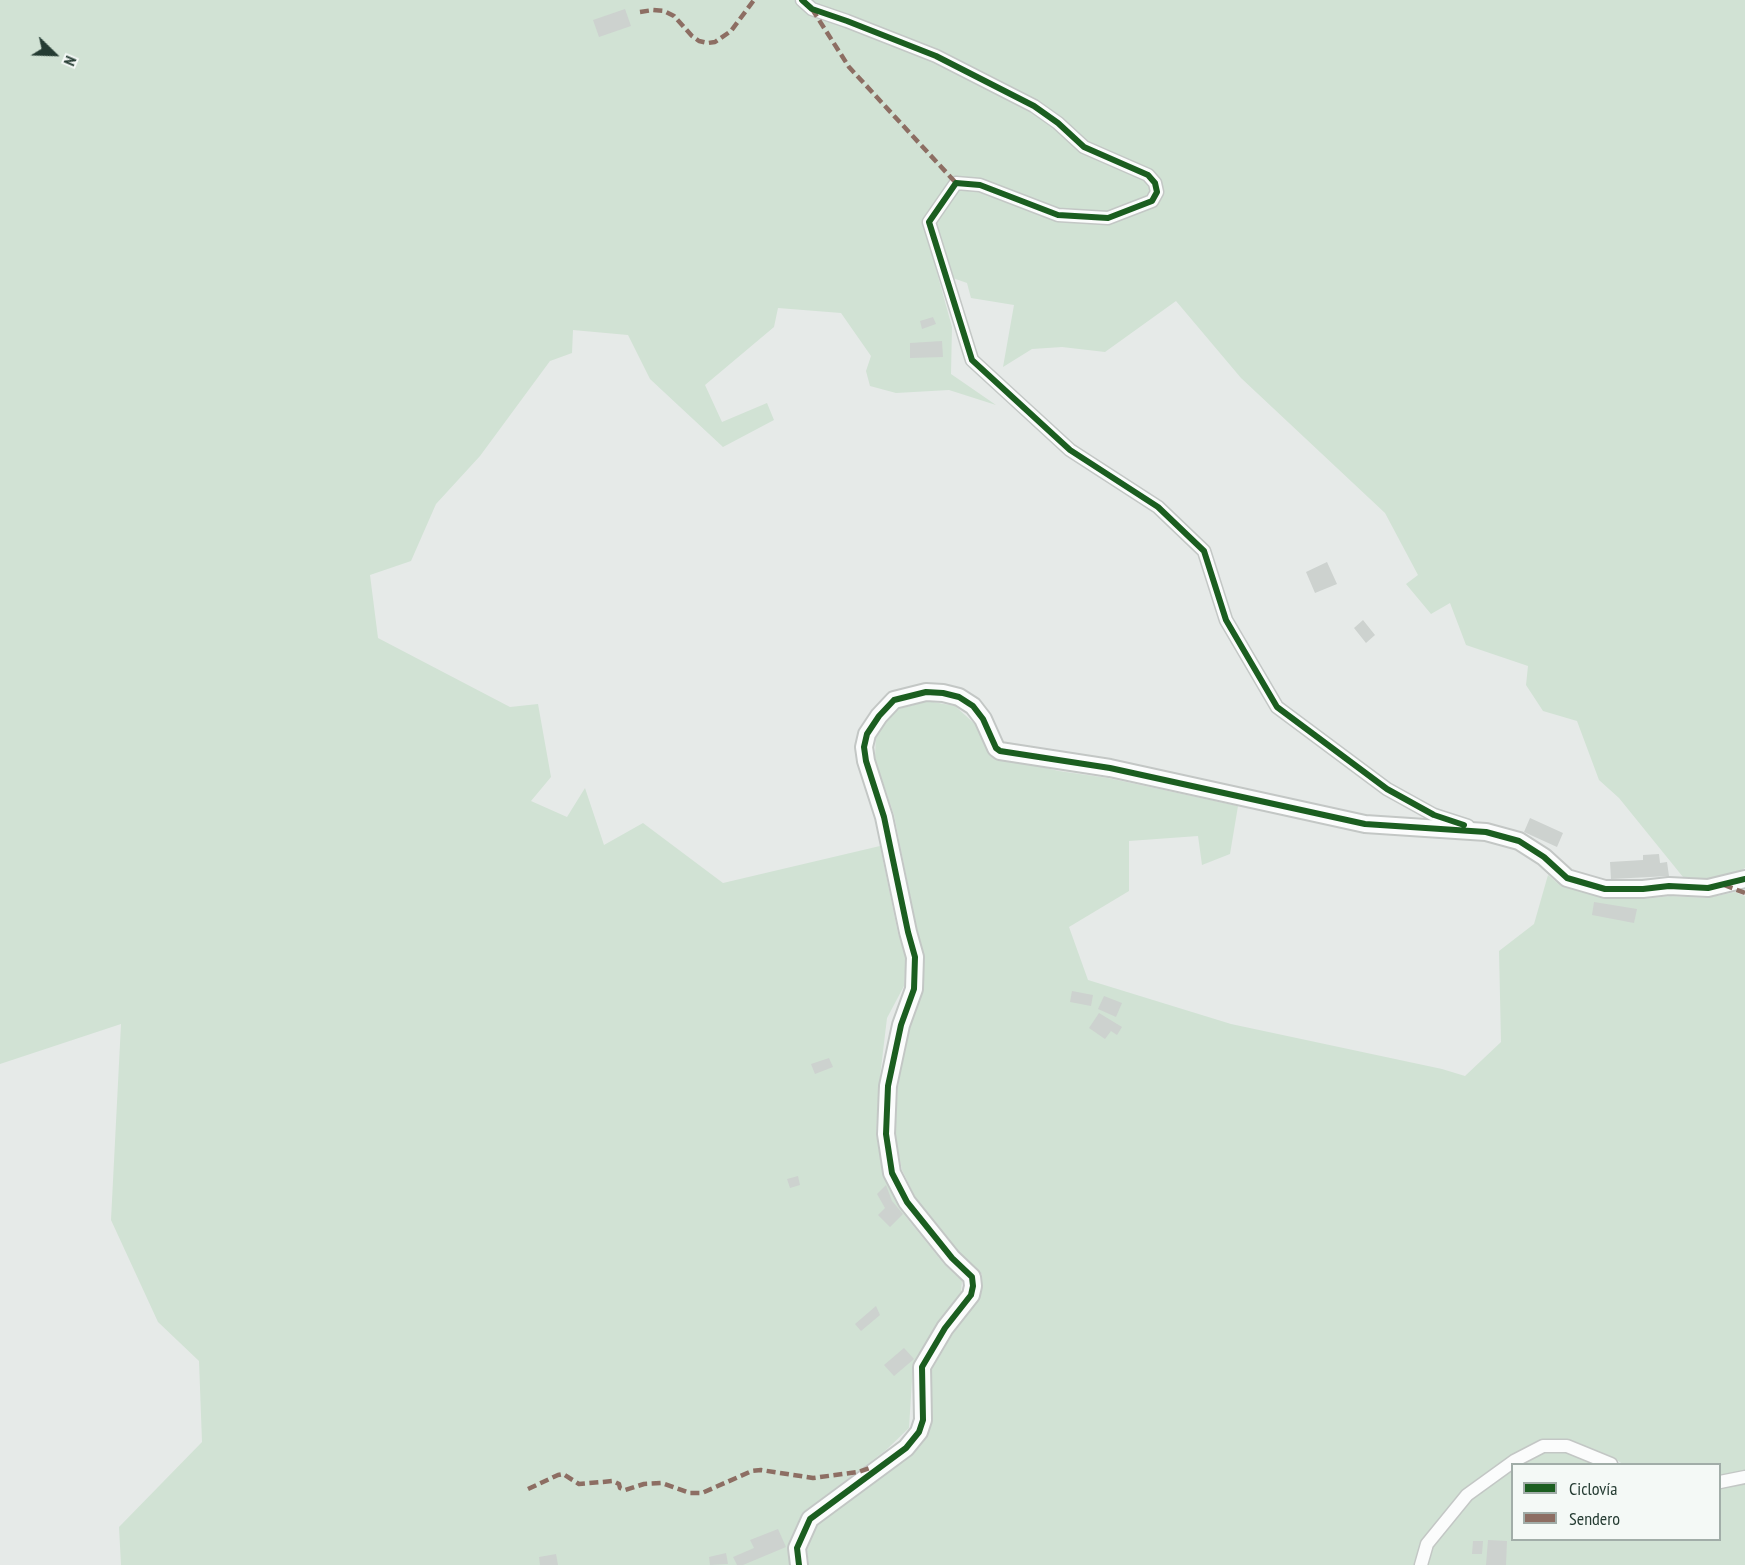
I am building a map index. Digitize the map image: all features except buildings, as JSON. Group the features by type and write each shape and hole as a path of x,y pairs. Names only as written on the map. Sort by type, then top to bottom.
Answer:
{"street":[{"path":"802,0 812,9 936,56 1034,106 1058,123 1084,147 1149,176 1155,183 1157,192 1152,201 1108,218 1058,215 980,184 956,183 929,222 972,360 1070,450 1158,507 1204,551 1227,620 1277,707 1387,789 1434,815 1518,841 1544,857 1567,878 1605,889 1644,890 1669,886 1708,888 1745,879"},
{"path":"800,1565 797,1548 810,1519 906,1448 919,1432 923,1420 922,1367 945,1328 971,1295 973,1286 972,1277 952,1258 907,1202 892,1173 886,1134 888,1086 901,1025 914,989 915,957 884,817 866,761 864,747 867,734 879,716 894,700 927,692 943,693 959,697 973,706 983,719 996,748 1000,751 1110,768 1365,825 1486,832"},
{"path":"1511,1463 1543,1446 1567,1446 1609,1463"},
{"path":"1421,1565 1427,1544 1467,1495 1511,1463"},
{"path":"1721,1482 1745,1477"}],"green space":[{"path":"0,0 794,0 808,14 845,26 934,62 1032,111 1081,152 1145,181 1150,186 1151,191 1148,196 1107,212 1059,209 981,179 952,179 923,222 952,327 951,374 996,405 949,390 896,393 870,386 866,371 871,356 841,313 778,308 774,327 705,385 722,422 767,403 774,420 723,447 650,379 628,335 573,330 572,353 550,361 480,456 436,504 411,561 370,575 378,638 510,707 538,704 551,777 531,801 567,817 585,788 604,845 643,823 723,883 880,846 898,933 906,958 904,986 887,1018 879,1085 876,1133 883,1175 899,1208 944,1264 962,1281 961,1292 937,1324 913,1364 909,1428 885,1451 802,1513 788,1547 790,1565 121,1565 119,1527 202,1442 199,1361 158,1322 111,1220 121,1024 0,1064"},
{"path":"811,0 1745,0 1745,868 1738,872 1707,879 1683,877 1619,798 1599,780 1577,721 1543,711 1526,685 1528,666 1466,645 1450,603 1431,614 1406,584 1418,575 1385,513 1241,378 1176,301 1105,352 1062,347 1032,349 1003,367 1014,305 971,298 967,283 950,277 935,223 958,189 980,190 1057,221 1108,224 1156,205 1163,193 1161,180 1152,170 1088,142 1063,119 1036,100 939,51"},
{"path":"928,701 955,706 976,725 991,755 1059,771 1108,778 1238,806 1230,854 1202,865 1198,836 1129,841 1129,891 1069,927 1088,980 1231,1024 1442,1069 1465,1076 1501,1042 1499,951 1534,924 1548,875 1561,886 1604,898 1644,899 1670,896 1707,898 1735,892 1745,896 1745,1471 1721,1476 1721,1463 1621,1463 1610,1456 1567,1440 1542,1439 1510,1456 1463,1490 1422,1542 1415,1565 809,1565 807,1549 817,1525 897,1466 927,1437 931,1371 952,1335 979,1299 982,1274 959,1253 915,1197 902,1170 895,1136 905,1023 923,992 924,956 894,815 875,759 876,730 899,709"},
{"path":"1544,1452 1566,1452 1594,1463 1522,1463"},
{"path":"1511,1471 1511,1541 1721,1541 1721,1488 1745,1483 1745,1565 1428,1565 1433,1547 1471,1500"}],"marked path":[{"path":"640,12 664,11 674,16 692,36 708,43 715,42 731,31 754,0"},
{"path":"812,9 849,67 956,183"},
{"path":"1724,885 1745,893"},
{"path":"528,1489 563,1474 579,1484 613,1481 625,1490 644,1484 662,1483 690,1493 702,1493 752,1471 761,1470 813,1478 858,1472 870,1468"}],"cycle path":[{"path":"802,0 812,9 936,56 1034,106 1058,123 1084,147 1148,175 1155,183 1157,192 1152,201 1108,218 1058,215 980,185 956,183 929,222 972,360 1070,450 1158,507 1204,551 1226,620 1277,707 1387,789 1434,815 1464,825"},
{"path":"799,1565 797,1548 810,1519 906,1448 919,1432 923,1420 922,1367 945,1328 971,1295 973,1286 972,1277 952,1258 907,1202 892,1173 886,1134 888,1086 901,1025 914,989 915,957 884,817 866,761 864,747 867,734 894,700 926,692 959,697 973,706 983,719 996,748 1000,751 1110,768 1365,824 1486,832 1519,841 1544,857 1567,878 1605,889 1669,886 1708,888 1745,879"}]}
